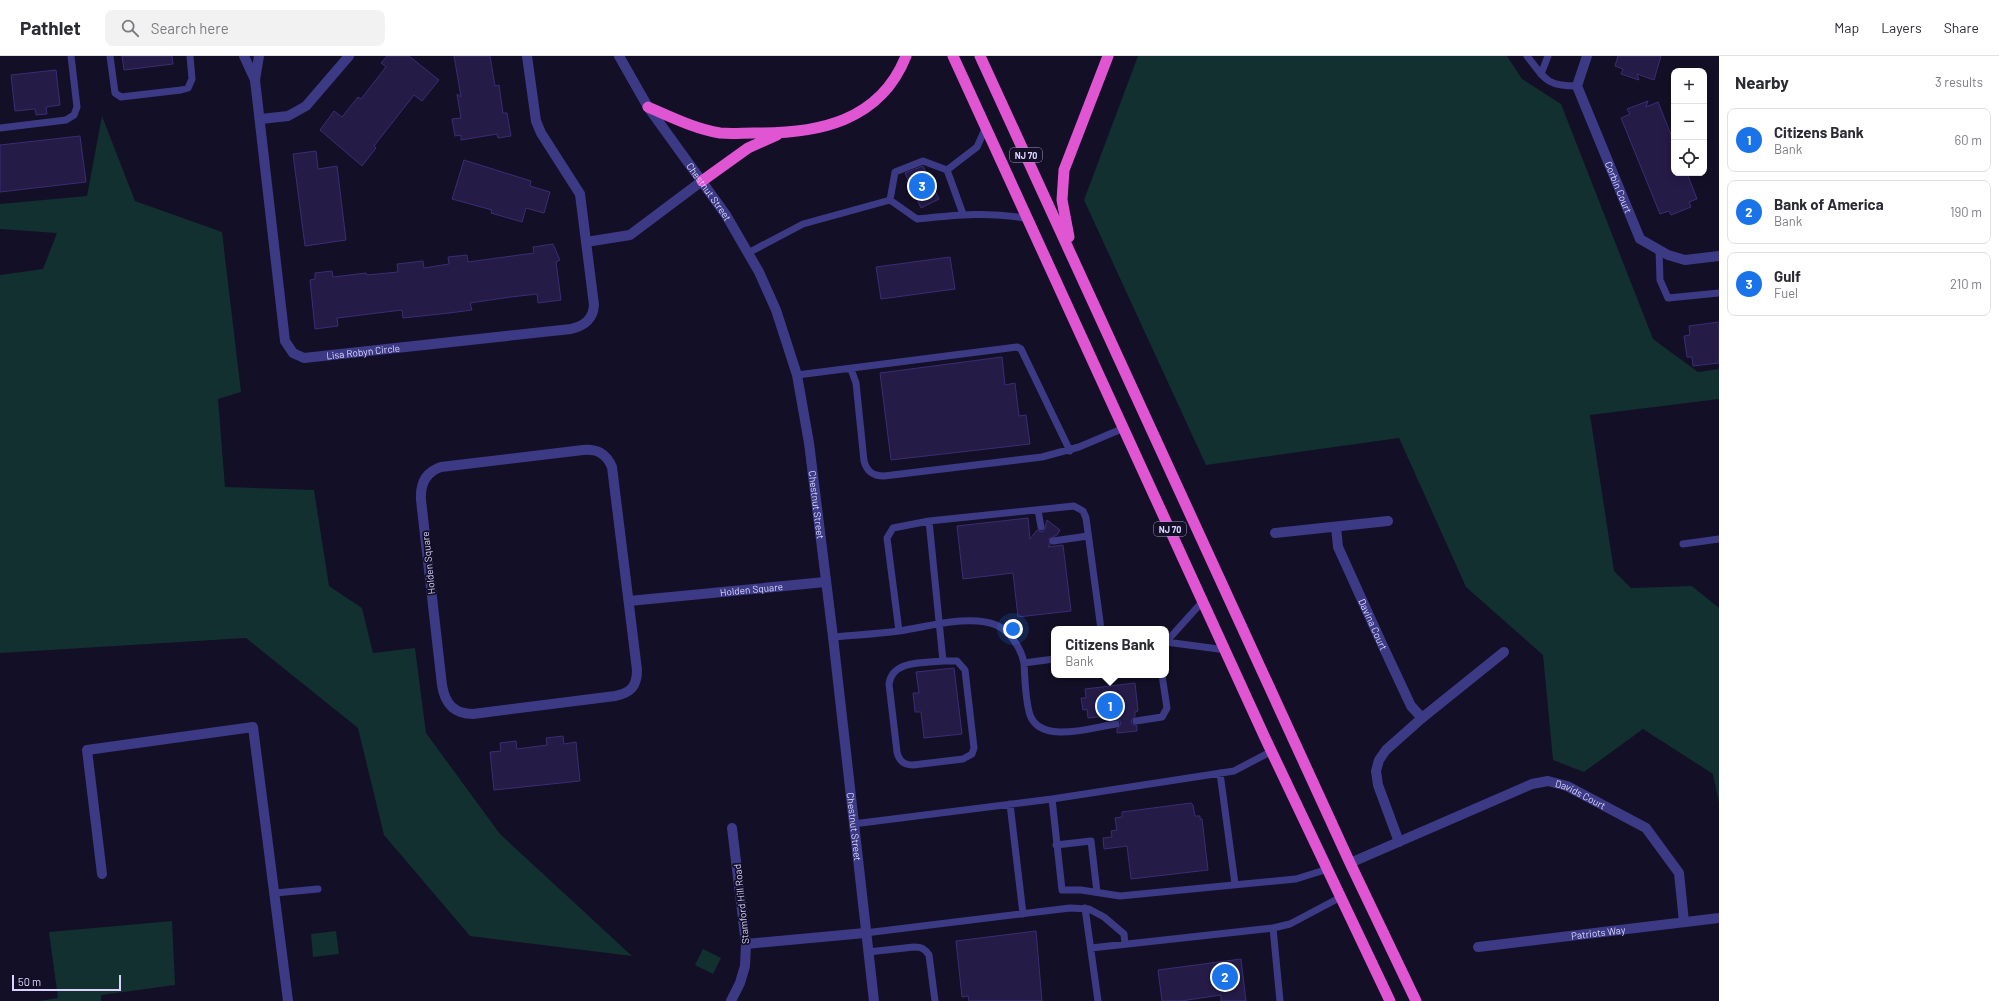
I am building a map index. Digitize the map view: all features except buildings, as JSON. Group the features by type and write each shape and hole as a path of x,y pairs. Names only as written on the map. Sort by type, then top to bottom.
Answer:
{"highway":[{"path":"648,107 683,123 720,133 781,134 824,127 846,120 859,113 885,91 906,56"},
{"name":"NJ 70","path":"953,56 1272,751 1390,1001"},
{"name":"NJ 70","path":"980,56 1350,863 1416,1001"},
{"path":"1072,254 1062,200 1064,170 1108,56"},
{"path":"702,181 748,148 781,134"}],"street":[{"name":"Lisa Robyn Circle","path":"244,56 255,80"},
{"name":"Lisa Robyn Circle","path":"259,56 255,80 285,341 288,348 298,357 318,357 563,330 584,325 592,315 594,305 580,194 541,133 536,121 527,56"},
{"path":"260,119 288,116 306,106 349,56"},
{"name":"Chestnut Street","path":"619,56 648,107 702,181 748,253 776,310 797,375 809,443 833,637 865,933 874,1001"},
{"path":"1577,86 1587,56"},
{"name":"Corbin Court","path":"1577,86 1640,238 1668,255 1685,260 1719,256"},
{"path":"586,242 630,235 702,181"},
{"name":"Holden Square","path":"583,450 600,452 608,458 612,467 629,601 637,670 636,684 630,691 615,696 473,714 456,711 448,703 442,686 421,500 421,489 425,478 431,472 442,466 583,450"},
{"path":"1275,534 1388,520"},
{"name":"Davina Court","path":"1336,527 1338,547 1411,706 1422,718"},
{"name":"Holden Square","path":"629,601 825,582"},
{"path":"1400,842 1378,785 1376,771 1379,760 1386,750 1422,718 1504,652"},
{"path":"102,874 87,750 253,727 288,1001"},
{"name":"Davids Court","path":"1350,863 1538,782 1556,782 1646,828 1678,870 1684,922"},
{"name":"Stamford Hill Road","path":"732,828 746,944 745,966 740,984 732,1001"},
{"name":"Patriots Way","path":"1478,947 1719,918"},
{"path":"746,944 865,933"}],"lane":[{"path":"0,128 66,120 74,115 77,107 71,56"},
{"path":"110,56 115,93 121,97 188,88 192,79 190,56"},
{"path":"1527,56 1546,80 1556,84 1577,86"},
{"path":"1541,74 1548,56"},
{"path":"947,170 977,147 986,127"},
{"path":"890,200 895,172 923,161 947,170 963,214"},
{"path":"890,200 917,219 963,214 1007,214 1028,219"},
{"path":"748,253 804,224 890,200"},
{"path":"1659,249 1660,280 1668,298 1719,293"},
{"path":"797,375 1017,347 1021,349 1070,451"},
{"path":"850,369 856,383 864,461 867,470 874,475 884,476 1042,457 1070,451 1124,428"},
{"path":"899,631 888,535 890,530 895,526 929,521 1078,506 1084,514 1101,626"},
{"path":"1038,510 1041,527"},
{"path":"929,521 944,661"},
{"path":"1053,541 1088,536"},
{"path":"1683,544 1719,539"},
{"path":"1169,639 1203,601"},
{"path":"833,637 899,631 940,624 973,621 997,625 1014,640 1022,652 1031,716 1040,728 1046,732 1058,733 1116,724"},
{"path":"1169,642 1226,650"},
{"path":"1024,663 1051,659"},
{"path":"944,661 957,661 965,670 974,751 963,759 912,765 906,764 899,759 897,752 889,684 890,677 896,670 903,666 944,661"},
{"path":"1136,721 1162,717 1167,708 1162,678"},
{"path":"853,824 1052,799 1234,771 1272,751"},
{"path":"1220,773 1235,884"},
{"path":"1052,799 1062,890 1081,890 1120,896 1296,879 1328,869"},
{"path":"1010,804 1024,914"},
{"path":"1056,845 1091,841 1096,892"},
{"path":"275,893 318,889"},
{"path":"1091,948 1273,928 1290,924 1341,897"},
{"path":"1085,908 1098,1001"},
{"path":"865,933 1085,908 1104,917 1124,934 1125,944"},
{"path":"1273,928 1280,1001"},
{"path":"868,952 921,947 929,955 935,1001"}],"green space":[{"path":"1138,56 1507,56 1522,79 1561,104 1653,339 1698,372 1719,369 1719,399 1590,415 1614,571 1631,588 1692,586 1719,608 1719,804 1713,774 1643,729 1584,772 1553,760 1543,655 1466,587 1399,438 1206,465 1084,200"},
{"path":"102,116 135,201 222,232 241,392 218,399 225,487 314,490 329,586 362,608 373,653 415,648 426,733 500,834 632,956 470,936 384,835 358,728 246,638 0,653 0,275 43,269 57,233 0,229 0,204 87,196"},
{"path":"172,921 175,985 101,995 101,1001 39,1001 58,998 49,932"},
{"path":"336,931 339,954 313,957 311,934"},
{"path":"703,949 721,958 713,974 695,965"}],"place":[{"name":"Gulf","path":"922,186"},
{"name":"Citizens Bank","path":"1110,706"},
{"name":"Bank of America","path":"1225,977"}]}
